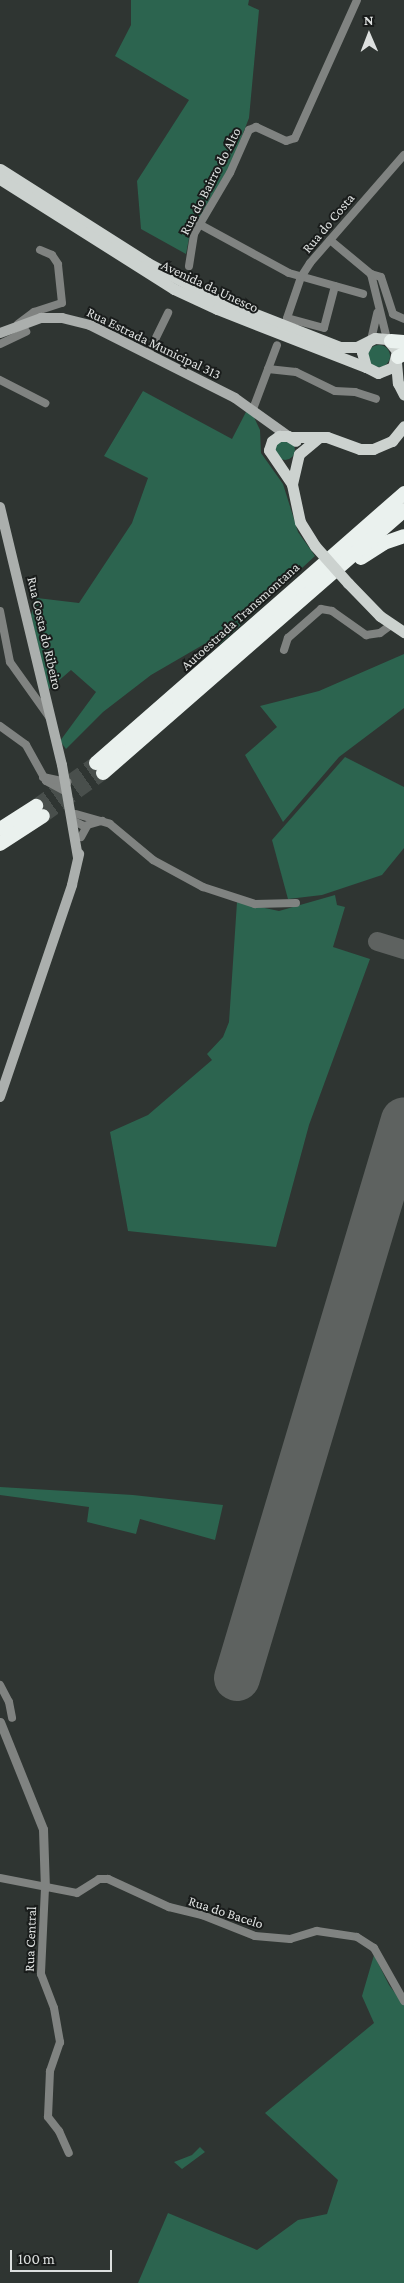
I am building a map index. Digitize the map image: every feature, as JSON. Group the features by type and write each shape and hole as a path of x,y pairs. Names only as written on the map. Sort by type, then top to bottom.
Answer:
{"highway":[{"path":"205,677 404,481"},
{"name":"Autoestrada Transmontana","path":"205,677 404,493"},
{"name":"Autoestrada Transmontana","path":"100,768 404,510"},
{"path":"205,677 364,555 404,536"},
{"path":"0,829 39,811 0,844"}],"main road":[{"name":"Avenida da Unesco","path":"0,169 148,263 212,297 328,344 347,348 369,341"},
{"name":"Avenida da Unesco","path":"0,179 174,289 217,309 366,367"},
{"name":"Rua Estrada Municipal 313","path":"0,333 18,324 47,318 78,321 148,354 253,409 290,436"},
{"path":"398,383 366,367 362,352 369,341 394,341 399,358 398,383 404,395"},
{"path":"378,373 389,371 399,358"},
{"path":"262,416 269,430 272,459 280,464 292,484 300,522 315,546 348,583 391,625 404,632"},
{"path":"270,446 279,436 290,436 333,439 360,449 373,449 392,442 404,426"},
{"path":"290,436 298,445 292,484"},
{"path":"280,464 297,457 318,438"},
{"name":"Rua Costa do Ribeiro","path":"0,508 62,764 63,783 78,822 81,837 72,885 0,1097"},
{"name":"Rua Costa do Ribeiro","path":"78,822 78,858"}],"street":[{"name":"Rua do Bairro do Alto","path":"189,266 192,239 230,173 250,129 256,127 286,141 295,138 357,0"},
{"name":"Rua do Costa","path":"334,286 324,328 287,318 301,277 330,240 404,155"},
{"path":"199,224 280,269 301,277 363,294"},
{"path":"330,240 371,274 381,277 393,314 404,320"},
{"path":"18,324 34,312 62,303 58,264 52,255 40,250"},
{"path":"371,274 378,304 394,341"},
{"path":"369,341 378,304"},
{"path":"148,354 168,313"},
{"path":"0,344 26,332"},
{"path":"253,409 277,345"},
{"path":"268,369 296,372 335,391 355,392 376,399"},
{"path":"0,380 45,403"},
{"path":"284,650 288,638 321,609 332,611 366,634 380,633 391,625"},
{"path":"0,612 11,666 51,720"},
{"path":"0,726 26,745 35,756 43,777 63,783"},
{"path":"78,822 102,821 153,860 197,884 255,904 296,903"},
{"path":"0,1685 9,1702 12,1718"},
{"name":"Rua Central","path":"0,1723 42,1829 45,1888 41,1974 54,2008 60,2042 50,2072 51,2105 48,2116 60,2132 65,2150 69,2153"},
{"name":"Rua do Bacelo","path":"0,1878 45,1888 80,1893 99,1879 108,1879 168,1907 202,1915 259,1937 290,1939 317,1931 361,1938 374,1948 404,2001"}],"green space":[{"path":"131,0 249,0 248,5 259,10 249,118 231,164 190,233 186,254 141,229 137,181 189,100 115,56 131,25"},
{"path":"379,345 387,348 390,356 387,364 379,367 371,364 368,356 371,348"},
{"path":"143,391 232,439 247,410 253,415 260,430 261,453 283,484 298,532 315,556 219,645 213,639 151,675 103,712 66,749 60,741 96,692 71,670 48,690 31,615 37,598 79,603 132,523 148,478 104,456"},
{"path":"285,440 292,443 295,450 292,457 285,460 278,457 275,450 278,443"},
{"path":"404,654 404,708 339,757 283,822 245,755 277,727 260,706 319,691"},
{"path":"345,757 404,787 404,848 382,875 322,895 288,899 272,840"},
{"path":"335,895 337,905 345,907 333,947 370,959 309,1125 276,1247 128,1231 110,1132 148,1115 212,1060 207,1054 223,1037 229,1022 237,902 279,911"},
{"path":"0,1487 133,1495 223,1505 215,1540 140,1519 136,1534 87,1522 89,1507 0,1495"},
{"path":"374,1955 389,1985 404,2005 404,2283 138,2283 168,2213 257,2250 298,2220 327,2214 338,2180 265,2113 374,2023 362,1996"},
{"path":"200,2147 205,2152 182,2169 174,2162 192,2155"}],"taxiway":[{"path":"377,941 404,949"}],"runway":[{"path":"237,1678 404,1120"}],"tunnel":[{"path":"36,806 96,763"},
{"path":"43,816 103,773"}]}
